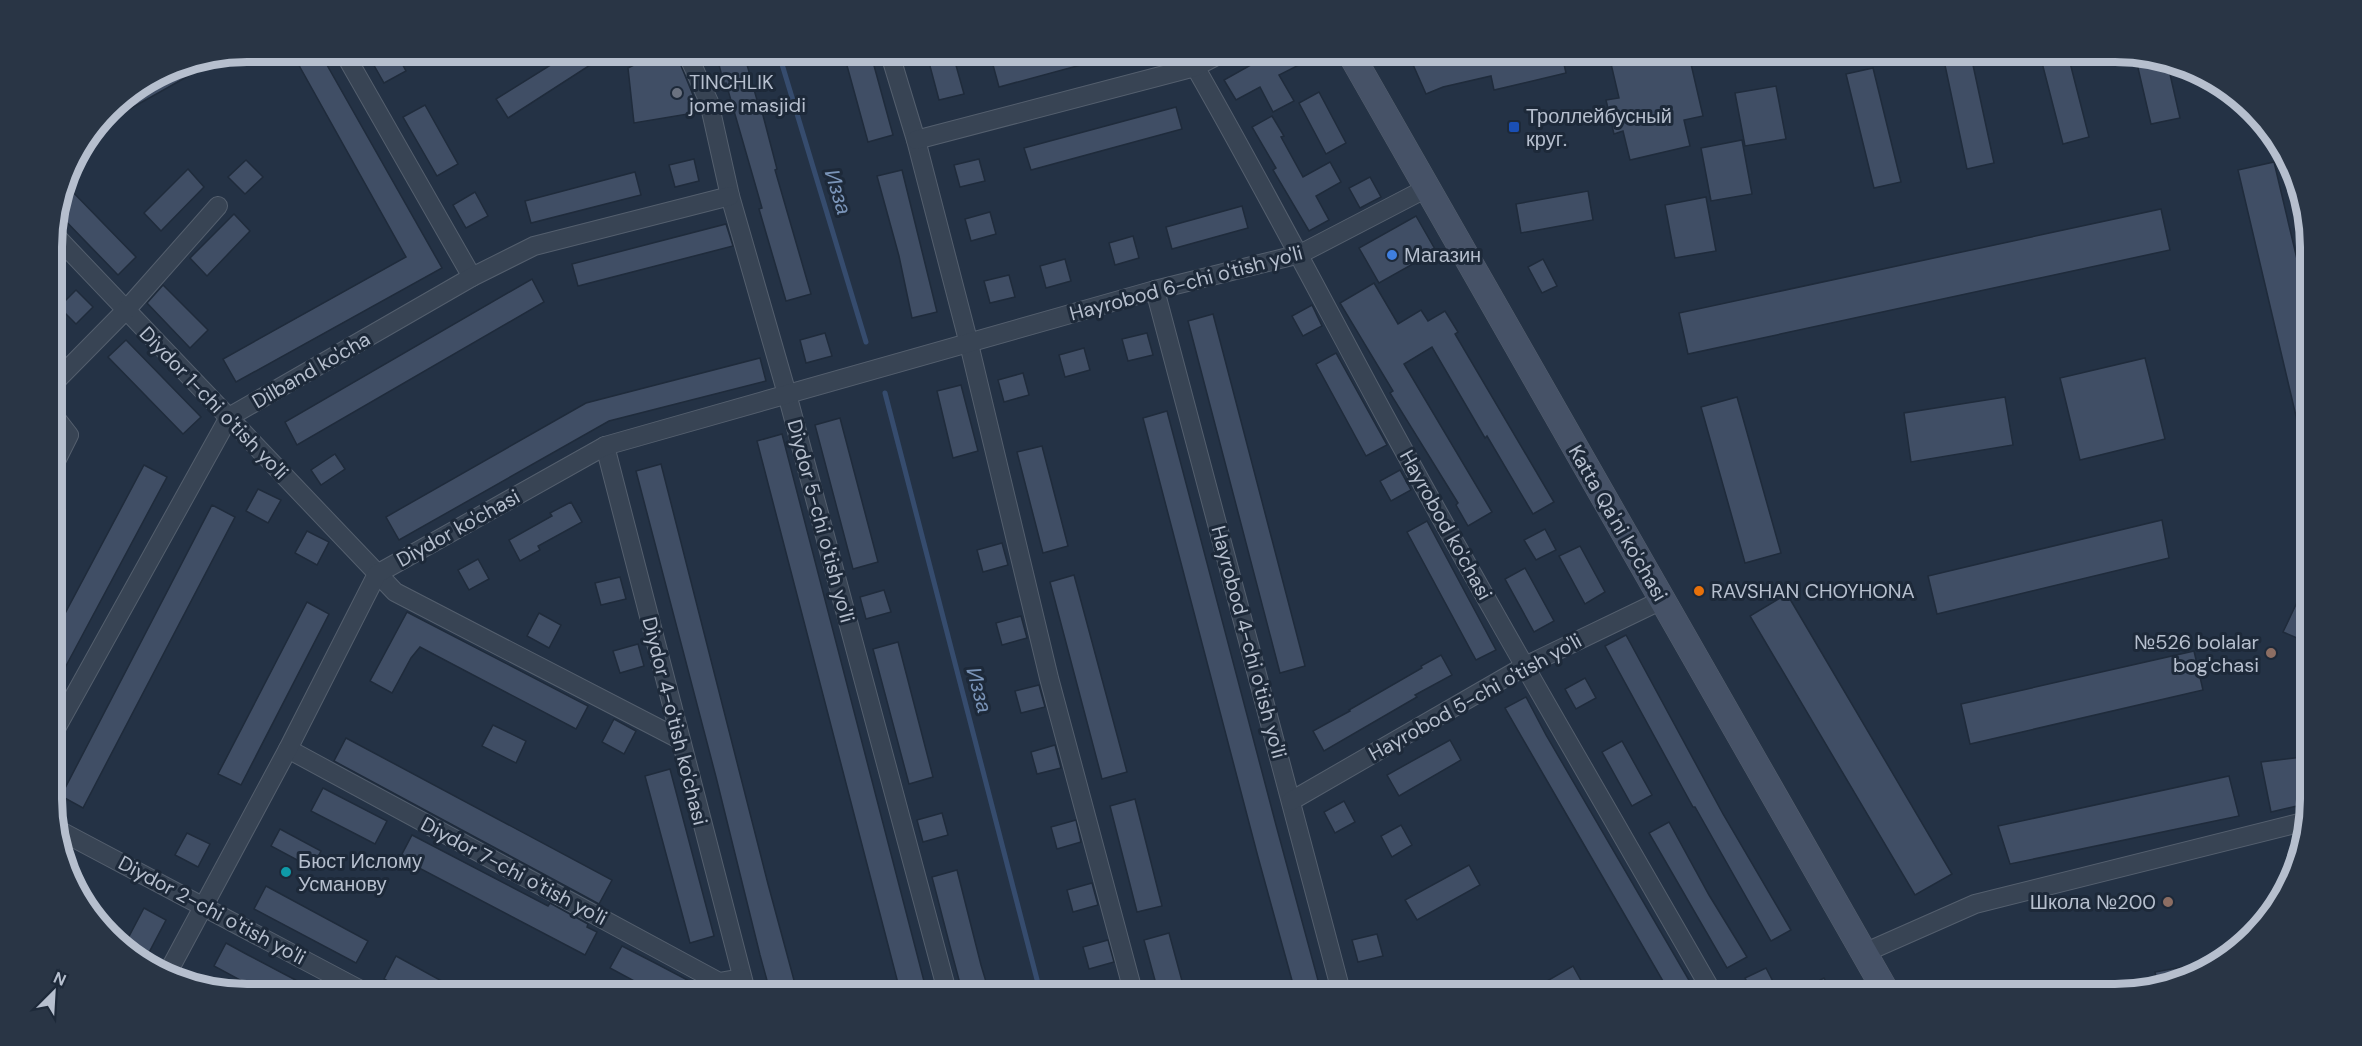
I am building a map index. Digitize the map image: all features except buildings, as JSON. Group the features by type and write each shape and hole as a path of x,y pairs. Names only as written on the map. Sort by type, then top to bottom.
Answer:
{"main road":[{"name":"Katta Qa'ni ko'chasi","path":"1355,61 1882,984"}],"street":[{"path":"349,61 472,277"},
{"name":"Diydor 5-chi o'tish yo'li","path":"691,61 709,102 730,196 787,394 945,984"},
{"path":"892,61 916,140 969,344 1049,678 1131,984"},
{"path":"916,140 1183,61"},
{"name":"Hayrobod ko'chasi","path":"1191,61 1525,666 1708,984"},
{"name":"Hayrobod 6-chi o'tish yo'li","path":"969,344 1155,290 1300,255 1427,188"},
{"name":"Dilband ko'cha","path":"62,716 229,417 472,277 534,246 730,196"},
{"path":"62,375 126,310 218,206"},
{"name":"Diydor 1-chi o'tish yo'li","path":"62,243 376,574"},
{"name":"Hayrobod 4-chi o'tish yo'li","path":"1155,290 1339,984"},
{"name":"Diydor ko'chasi","path":"170,968 288,749 376,574 605,446 969,344"},
{"path":"62,426 69,435 62,449"},
{"name":"Diydor 4-o'tish ko'chasi","path":"605,446 743,984"},
{"path":"376,574 395,592 679,739"},
{"name":"Hayrobod 5-chi o'tish yo'li","path":"1291,801 1525,666 1662,600"},
{"name":"Diydor 7-chi o'tish yo'li","path":"288,749 719,982 729,984"},
{"path":"1864,953 1975,903 2299,823"},
{"name":"Diydor 2-chi o'tish yo'li","path":"65,832 350,984"}],"waterway":[{"name":"Изза","path":"781,61 866,342"},
{"name":"Изза","path":"885,393 1038,984"}],"place":[{"name":"TINCHLIK jome masjidi","path":"677,93"},
{"name":"Троллейбусный круг.","path":"1514,127"},
{"name":"Магазин","path":"1392,255"},
{"name":"RAVSHAN CHOYHONA","path":"1699,591"},
{"name":"№526 bolalar bog'chasi","path":"2271,653"},
{"name":"Бюст Ислому Усманову","path":"286,872"},
{"name":"Школа №200","path":"2168,902"}]}
